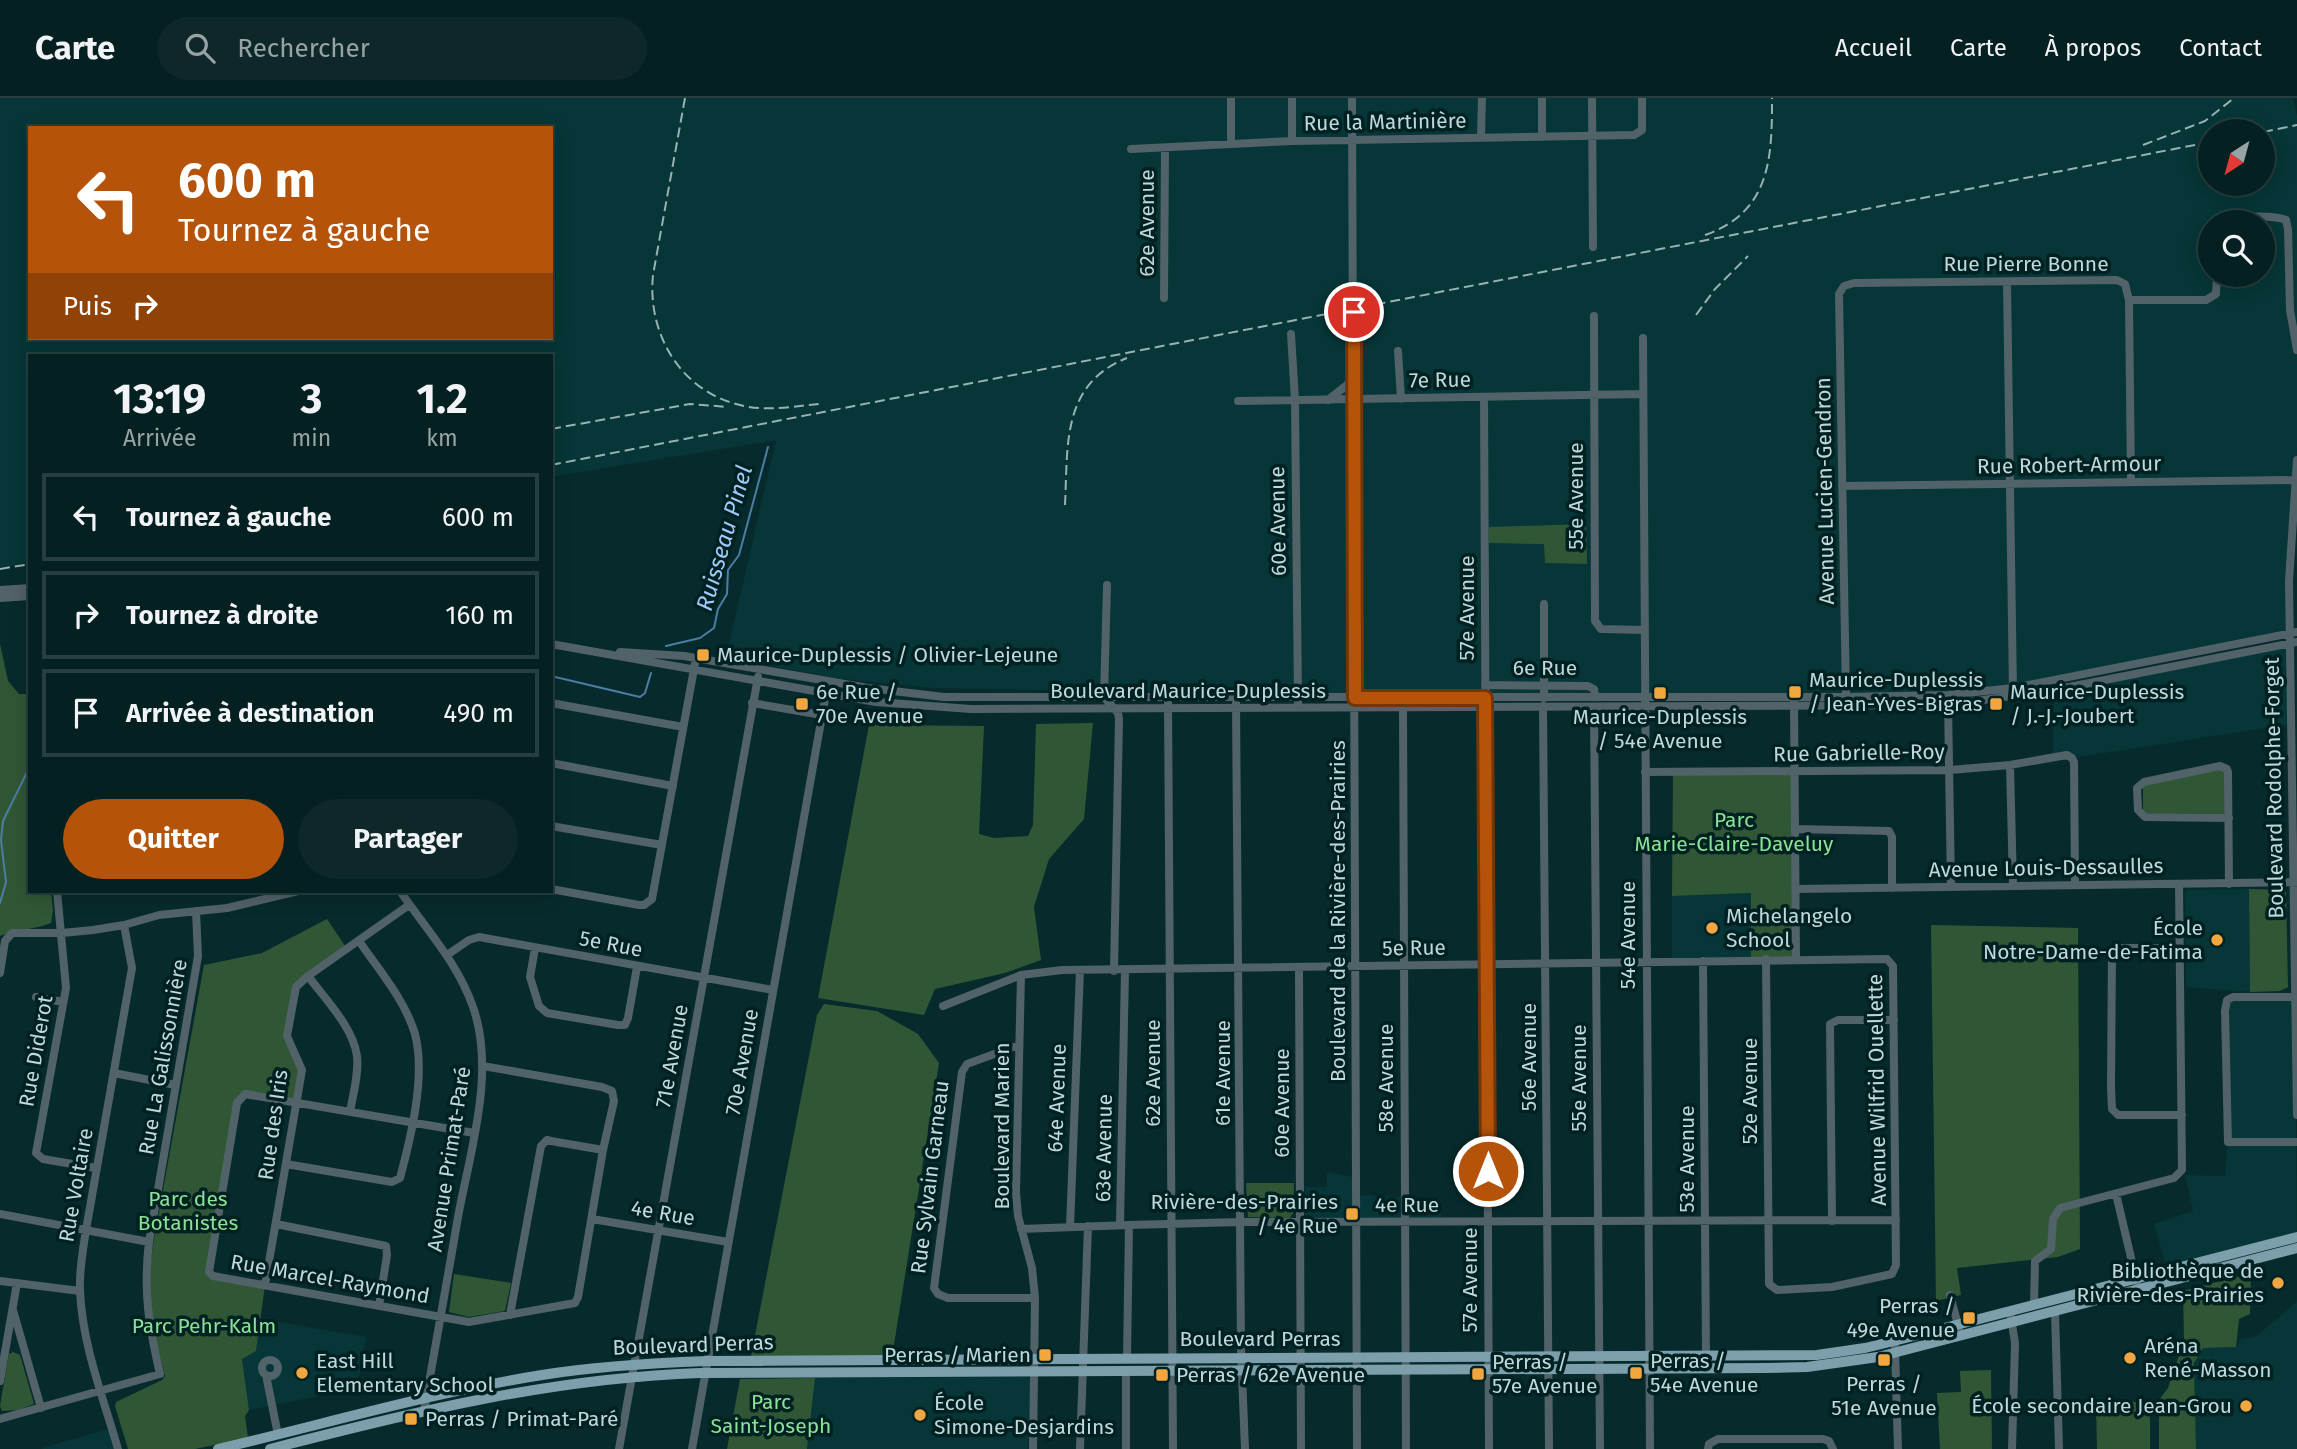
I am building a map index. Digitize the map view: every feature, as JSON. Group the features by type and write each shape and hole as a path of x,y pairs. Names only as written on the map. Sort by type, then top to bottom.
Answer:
{"main road":[{"name":"Boulevard Perras","path":"270,1449 424,1411 547,1386 632,1376 706,1373 1807,1367 1860,1361 1961,1336 2055,1311 2213,1258 2297,1237"},
{"name":"Boulevard Perras","path":"218,1449 544,1374 635,1364 708,1361 1816,1355 1865,1348 2034,1305 2217,1269 2297,1248"},
{"path":"2213,1258 2217,1269"}],"street":[{"path":"1231,98 1231,144"},
{"path":"1292,98 1292,141"},
{"name":"Boulevard de la Rivière-des-Prairies","path":"1352,98 1357,1449"},
{"path":"1481,137 1482,98"},
{"path":"1542,98 1542,137"},
{"path":"1592,98 1593,247"},
{"name":"Rue la Martinière","path":"1131,149 1292,141 1634,135 1640,132 1642,127 1642,98"},
{"name":"62e Avenue","path":"1164,298 1165,148"},
{"path":"2275,217 2286,220 2288,229 2290,310 2297,350"},
{"name":"Rue Pierre Bonne","path":"1844,286 1854,283 2117,280 2125,284 2129,300 2206,300 2216,294 2216,287"},
{"path":"2007,282 2013,693"},
{"name":"Avenue Lucien-Gendron","path":"1844,286 1839,294 1846,697"},
{"path":"2129,300 2131,482"},
{"name":"55e Avenue","path":"1594,316 1595,624 1601,629 1644,630"},
{"name":"60e Avenue","path":"1291,334 1295,400 1298,708"},
{"name":"54e Avenue","path":"1643,338 1650,1449"},
{"path":"1398,351 1401,399"},
{"path":"1327,400 1347,385 1354,372"},
{"name":"7e Rue","path":"1238,401 1643,394"},
{"name":"57e Avenue","path":"1484,397 1489,1449"},
{"name":"Boulevard Rodolphe-Forget","path":"2297,460 2289,582 2294,633 2297,1115"},
{"name":"Rue Robert-Armour","path":"1842,486 2296,480"},
{"path":"1108,584 1104,697 1119,719 1114,971"},
{"path":"0,590 28,588"},
{"path":"0,598 28,596"},
{"name":"56e Avenue","path":"1544,604 1549,1449"},
{"name":"Boulevard Maurice-Duplessis","path":"2013,693 2294,633"},
{"name":"Boulevard Maurice-Duplessis","path":"553,644 826,693 926,707 1298,708 1355,702 1948,700 2013,693 2293,643"},
{"name":"Boulevard Maurice-Duplessis","path":"583,650 696,658 828,682 927,696 1298,696 1403,707 1486,702"},
{"path":"553,889 639,905 649,903 653,895 696,658"},
{"name":"71e Avenue","path":"619,1449 759,669"},
{"name":"70e Avenue","path":"692,1449 828,682"},
{"name":"6e Rue","path":"1485,685 1588,685 1594,689 1594,702"},
{"path":"926,707 927,696"},
{"name":"62e Avenue","path":"1168,696 1173,1449"},
{"name":"61e Avenue","path":"1236,696 1245,1449"},
{"name":"Boulevard Maurice-Duplessis","path":"1794,701 1846,697 1948,700"},
{"path":"1948,700 1951,887"},
{"path":"1794,701 1796,959"},
{"name":"55e Avenue","path":"1594,702 1600,1449"},
{"path":"553,703 683,727"},
{"path":"752,703 822,715"},
{"name":"58e Avenue","path":"1403,707 1405,1449"},
{"name":"Rue Gabrielle-Roy","path":"1645,772 1950,770 2010,765 2067,755 2072,758 2075,885"},
{"path":"553,763 673,786"},
{"path":"2010,765 2013,885"},
{"path":"2229,818 2145,817 2138,810 2137,788 2144,782 2224,767 2228,772 2229,818 2230,884"},
{"path":"553,826 662,845"},
{"path":"1795,829 1889,831 1892,837 1892,888"},
{"name":"Avenue Louis-Dessaulles","path":"1796,889 2295,882"},
{"path":"2034,1305 2034,1266 2038,1258 2051,1249 2053,1219 2060,1208 2181,1174 2179,884"},
{"name":"Rue Diderot","path":"57,893 66,988 36,1153 43,1159 96,1168"},
{"path":"0,973 5,941 9,934 15,932 62,933 124,925 159,915 228,908 283,893"},
{"name":"Avenue Primat-Paré","path":"401,893 447,955 473,1008 483,1066 474,1133 424,1411"},
{"name":"Rue des Iris","path":"265,1285 302,1070 287,1036 296,987 409,905"},
{"name":"Rue La Galissonnière","path":"101,1392 160,1374 148,1323 145,1279 198,956 196,911"},
{"name":"Rue Voltaire","path":"118,1449 88,1342 80,1291 86,1230 132,968 124,925"},
{"name":"5e Rue","path":"447,955 476,937 773,990"},
{"path":"286,1164 395,1182 400,1178 418,1085 419,1060 415,1035 398,998 359,941"},
{"path":"536,948 530,977 539,1006 547,1013 625,1025 637,967"},
{"path":"2179,948 2118,948 2112,951 2112,1109 2118,1115 2182,1115"},
{"name":"5e Rue","path":"943,1006 1030,972 1766,959 1890,960"},
{"name":"52e Avenue","path":"1766,959 1771,1288 1832,1287 1892,1274 1896,1269 1896,1220"},
{"name":"Avenue Wilfrid Ouellette","path":"1890,960 1893,966 1896,1220"},
{"name":"53e Avenue","path":"1703,961 1706,1356"},
{"name":"60e Avenue","path":"1299,967 1301,1449"},
{"name":"64e Avenue","path":"1070,1227 1080,970"},
{"name":"63e Avenue","path":"1125,971 1124,1225 1127,1359"},
{"name":"Boulevard Marien","path":"1021,975 1016,1192 1021,1229 1032,1268 1035,1298 1033,1449"},
{"path":"308,976 343,1024 354,1045 357,1068 350,1112"},
{"path":"36,997 63,1002"},
{"path":"2296,997 2233,997 2227,1000 2225,1011 2228,1142 2297,1142"},
{"path":"1832,1221 1830,1024 1838,1020 1894,1020"},
{"name":"Rue Sylvain Garneau","path":"1019,1045 967,1064 962,1072 934,1288 938,1294 947,1298 1035,1298"},
{"path":"483,1066 610,1089 613,1093 614,1101 592,1219"},
{"path":"114,1073 175,1085"},
{"name":"Rue Marcel-Raymond","path":"298,1102 244,1094 237,1103 208,1267 214,1276 469,1322 572,1304 578,1300 592,1219"},
{"path":"298,1102 474,1133"},
{"path":"510,1315 541,1146 551,1140 603,1150"},
{"path":"2116,1194 2137,1284"},
{"path":"0,1214 149,1242"},
{"name":"4e Rue","path":"592,1219 728,1242"},
{"name":"4e Rue","path":"1021,1229 1241,1222 1300,1224 1896,1220"},
{"path":"276,1224 386,1246 379,1306"},
{"path":"1080,1449 1088,1226"},
{"path":"0,1281 80,1291"},
{"path":"0,1381 17,1283"},
{"path":"1950,1295 1961,1336"},
{"path":"13,1310 41,1408"},
{"path":"2010,1311 2013,1322 2015,1386 2012,1449"},
{"path":"2055,1311 2059,1449"},
{"path":"1894,1341 1898,1449"},
{"path":"1126,1371 1126,1449"},
{"path":"266,1376 278,1435"},
{"path":"0,1419 101,1392"},
{"path":"1707,1449 1709,1444 1718,1439 1823,1439 1829,1441 1833,1449"}],"shaded area":[{"path":"0,98 2293,98 2297,116 2297,455 2289,581 2290,634 2013,688 1794,697 1306,695 932,688 835,678 768,665 727,653 776,440 553,477 553,354 28,354 28,563 0,567"},
{"path":"2290,644 2291,724 2072,758 2053,756 2054,690"},
{"name":"École Notre-Dame-de-Fatima","path":"2249,889 2250,992 2186,987 2185,892"},
{"name":"Michelangelo School","path":"1751,893 1751,960 1672,961 1672,896"},
{"path":"2295,997 2297,1238 2167,1270 2154,1224 2193,1211 2185,1175 2225,1176 2228,1142 2227,1000"},
{"path":"1327,1172 1357,1178 1358,1195 1441,1199 1441,1223 1305,1218 1305,1187 1327,1187"},
{"name":"École secondaire Jean-Grou","path":"2297,1301 2297,1449 2196,1449 2194,1363 2202,1348 2236,1347 2241,1339 2257,1336"},
{"name":"East Hill Elementary School","path":"261,1319 366,1337 357,1388 249,1410 242,1359 256,1351"},
{"name":"École Simone-Desjardins","path":"1027,1377 1030,1380 1028,1449 807,1449 815,1378"},
{"path":"112,1428 118,1449 42,1448"}],"green space":[{"path":"1586,524 1587,564 1545,563 1544,544 1489,543 1489,527"},
{"path":"0,644 8,681 19,694 28,694 28,893 51,893 53,910 51,923 0,936"},
{"path":"1093,723 1084,819 1049,859 1034,907 1041,960 1005,973 935,989 924,1015 818,998 869,725 984,726 979,834 994,838 1028,836 1033,825 1036,724"},
{"path":"2219,770 2225,772 2226,812 2223,814 2146,813 2143,810 2143,786"},
{"name":"Parc Marie-Claire-Daveluy","path":"1673,771 1794,771 1796,959 1751,960 1751,893 1672,896"},
{"path":"2249,889 2286,890 2288,987 2280,991 2250,992"},
{"path":"327,919 347,949 296,987 289,1043 298,1060 298,1102 241,1097 208,1267 214,1276 265,1285 256,1351 242,1359 249,1410 245,1416 248,1438 195,1449 128,1449 116,1402 162,1380 165,1376 152,1324 148,1283 204,965 262,953"},
{"path":"1931,925 2078,928 2080,1249 2058,1257 1957,1268 1961,1295 1936,1301"},
{"path":"824,1004 877,1011 918,1034 939,1063 892,1357 750,1361 817,1015"},
{"path":"1246,1183 1294,1183 1293,1213 1290,1218 1248,1217"},
{"path":"2251,1273 2250,1314 2239,1319 2236,1347 2203,1348 2194,1363 2196,1449 2159,1449 2159,1400 2168,1388 2184,1340 2183,1291"},
{"path":"454,1274 511,1283 505,1311 469,1317 449,1312"},
{"path":"13,1352 20,1355 34,1404 18,1410 2,1411 0,1406 9,1354"},
{"path":"1991,1370 1992,1449 1940,1449 1937,1393 1961,1392 1960,1371"},
{"name":"Parc Saint-Joseph","path":"815,1378 807,1449 727,1449 740,1379"},
{"path":"2096,1402 2150,1402 2150,1449 2097,1449"}],"waterway":[{"name":"Ruisseau Pinel","path":"666,646 700,638 714,628 718,609 727,594 728,570 739,555 768,447"},
{"name":"Ruisseau Pinel","path":"553,676 640,697 645,693 651,673"},
{"name":"Ruisseau Pinel","path":"0,903 6,882 1,840 3,821 28,770"}],"railway":[{"path":"685,98 653,275 653,297 662,338 685,373 700,387 719,398 760,408 820,404"},
{"path":"1705,235 1727,225 1743,212 1755,197 1768,161 1772,98"},
{"path":"2143,145 2205,121 2234,98"},
{"path":"2275,130 2297,125"},
{"path":"553,465 2198,144"},
{"path":"1696,315 1715,289 1748,256"},
{"path":"1065,505 1069,439 1079,400 1090,384 1106,369 1127,358"},
{"path":"553,429 690,404 728,407"},
{"path":"0,569 28,564"}],"place":[{"name":"Maurice-Duplessis / Olivier-Lejeune","path":"703,655"},
{"name":"Maurice-Duplessis / Jean-Yves-Bigras","path":"1795,692"},
{"name":"Maurice-Duplessis / 54e Avenue","path":"1660,693"},
{"name":"6e Rue / 70e Avenue","path":"802,704"},
{"name":"Maurice-Duplessis / J.-J.-Joubert","path":"1996,704"},
{"name":"Michelangelo School","path":"1712,928"},
{"name":"École Notre-Dame-de-Fatima","path":"2217,940"},
{"name":"Rivière-des-Prairies / 4e Rue","path":"1352,1214"},
{"name":"Bibliothèque de Rivière-des-Prairies","path":"2278,1283"},
{"name":"Perras / 49e Avenue","path":"1969,1318"},
{"name":"Perras / Marien","path":"1045,1355"},
{"name":"Aréna René-Masson","path":"2130,1358"},
{"name":"Perras / 51e Avenue","path":"1884,1360"},
{"name":"East Hill Elementary School","path":"302,1373"},
{"name":"Perras / 54e Avenue","path":"1636,1373"},
{"name":"Perras / 57e Avenue","path":"1478,1374"},
{"name":"Perras / 62e Avenue","path":"1162,1375"},
{"name":"École secondaire Jean-Grou","path":"2246,1406"},
{"name":"École Simone-Desjardins","path":"920,1415"},
{"name":"Perras / Primat-Paré","path":"411,1419"}],"route":[{"path":"1354,312 1355,698 1485,698 1488,1171"}],"park label":[{"name":"Parc des Botanistes","path":"188,1211"},
{"name":"Parc Pehr-Kalm","path":"204,1326"}]}
